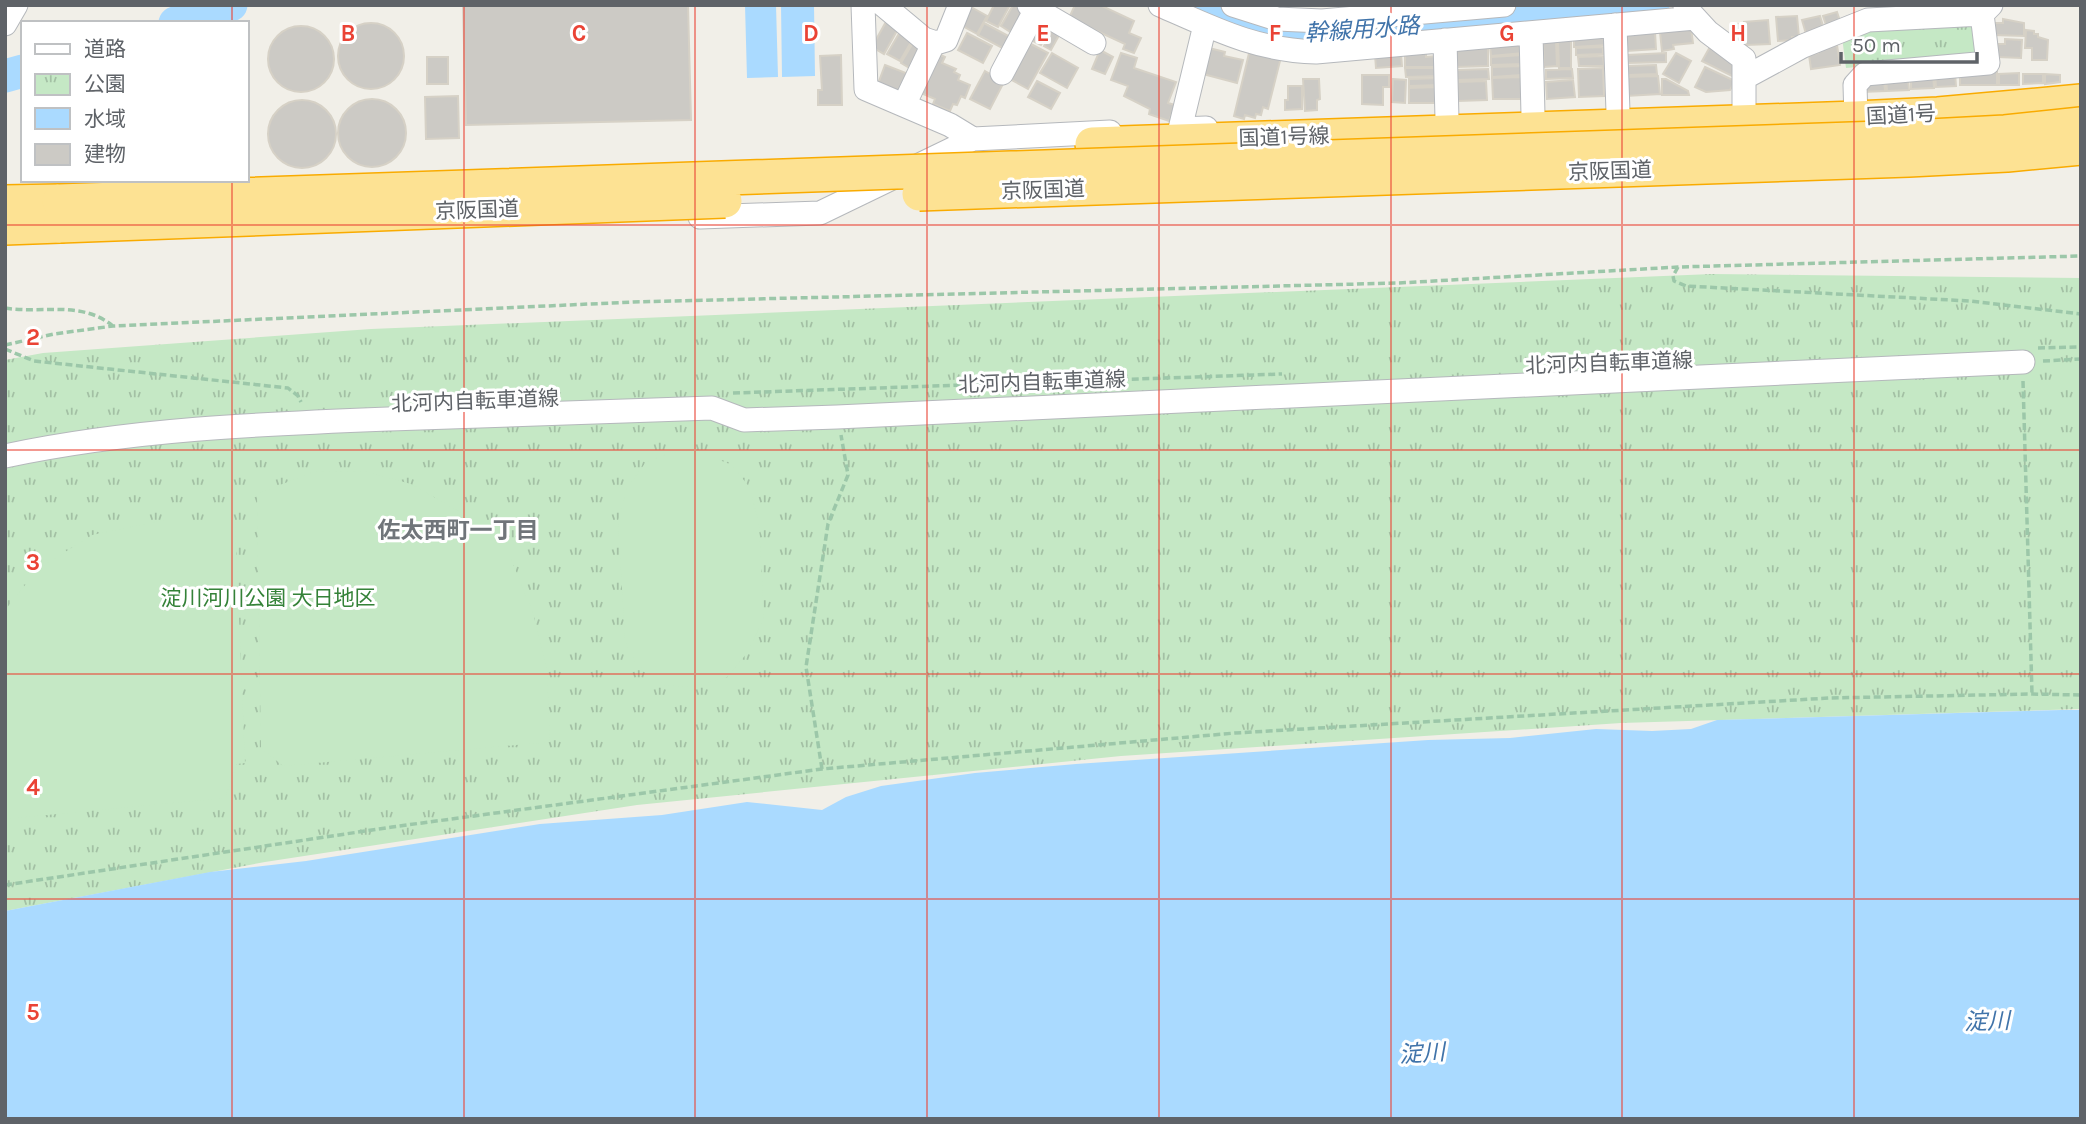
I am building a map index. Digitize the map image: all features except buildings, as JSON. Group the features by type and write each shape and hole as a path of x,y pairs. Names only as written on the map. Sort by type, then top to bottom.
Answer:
{"highway":[{"name":"国道1号","path":"1732,116 1840,118 1938,114 2081,101"},
{"name":"国道1号線","path":"850,174 1001,152 1091,144 1732,116"},
{"name":"京阪国道","path":"5,228 59,213 850,174 1910,137 2005,132 2081,124"},
{"name":"京阪国道","path":"5,202 59,213 1882,161 2007,155 2081,148"}],"street":[{"path":"5,24 16,5"},
{"path":"960,5 946,40 934,42 870,6 866,89 950,125 973,139"},
{"path":"5,244 820,213 973,139 1721,108 1732,116 1744,78 1744,60 1708,32 1690,13 1615,25 1316,52 1263,47 1160,5"},
{"path":"1233,5 1262,9 1277,19 1322,21 1504,5"},
{"path":"1002,73 1032,7 1063,14 1094,43"},
{"path":"1744,78 1803,46 1868,20 1987,10 1988,63 1865,74 1855,85 1840,118"},
{"path":"1180,129 1205,25"},
{"path":"1615,25 1618,112"},
{"path":"1531,33 1533,115"},
{"path":"1445,40 1447,119"},
{"path":"904,105 934,42"},
{"name":"北河内自転車道線","path":"5,456 110,438 304,422 712,408 744,419 837,417 2024,355"}],"path":[{"path":"5,347 54,334 113,326 633,302 1399,283 1678,267 2081,256"},
{"path":"1678,267 1673,276 1674,281 1680,285 1970,301 2081,314"},
{"path":"5,308 21,311 84,311 102,317 113,326"},
{"path":"5,347 34,361 288,388 298,396 303,407 304,422"},
{"path":"2024,355 2081,347"},
{"path":"2024,355 2081,359"},
{"path":"2024,355 2032,694"},
{"name":"北河内自転車道線","path":"733,393 1289,374"},
{"path":"822,769 806,667 828,524 848,475 837,417"},
{"path":"5,885 405,825 822,769 1263,732 1829,698 2081,695"}],"green space":[{"path":"1973,20 1976,56 1846,68 1842,37 1870,27"},
{"name":"淀川河川公園 大日地区","path":"1712,274 2081,278 2081,709 1621,723 1121,756 637,805 265,862 5,911 5,360 43,353 371,329"},
{"path":"697,451 732,465 750,488 759,525 764,617 748,652 727,677 692,687 664,685 636,664 625,641 618,521 627,488 646,462 670,453"},
{"path":"364,471 411,484 469,517 511,559 533,613 547,669 550,742 283,766 261,748 257,494 313,472"},
{"path":"164,520 235,520 245,763 237,764 225,798 5,819 5,610 38,569 92,535"}],"water":[{"path":"745,5 776,5 778,77 747,78"},
{"path":"781,5 814,5 815,76 782,77"},
{"name":"淀川","path":"2081,710 2081,1119 5,1119 5,911 210,872 306,861 540,824 662,815 747,802 822,810 846,797 881,786 975,773 1428,740 1510,738 1596,729 1691,729 1717,720"}],"waterway":[{"name":"幹線用水路","path":"181,21 231,5"},
{"name":"幹線用水路","path":"1201,5 1272,32 1310,35 1653,5"},
{"name":"幹線用水路","path":"5,76 21,72"}],"district":[{"name":"佐太西町一丁目","path":"458,530"}]}
